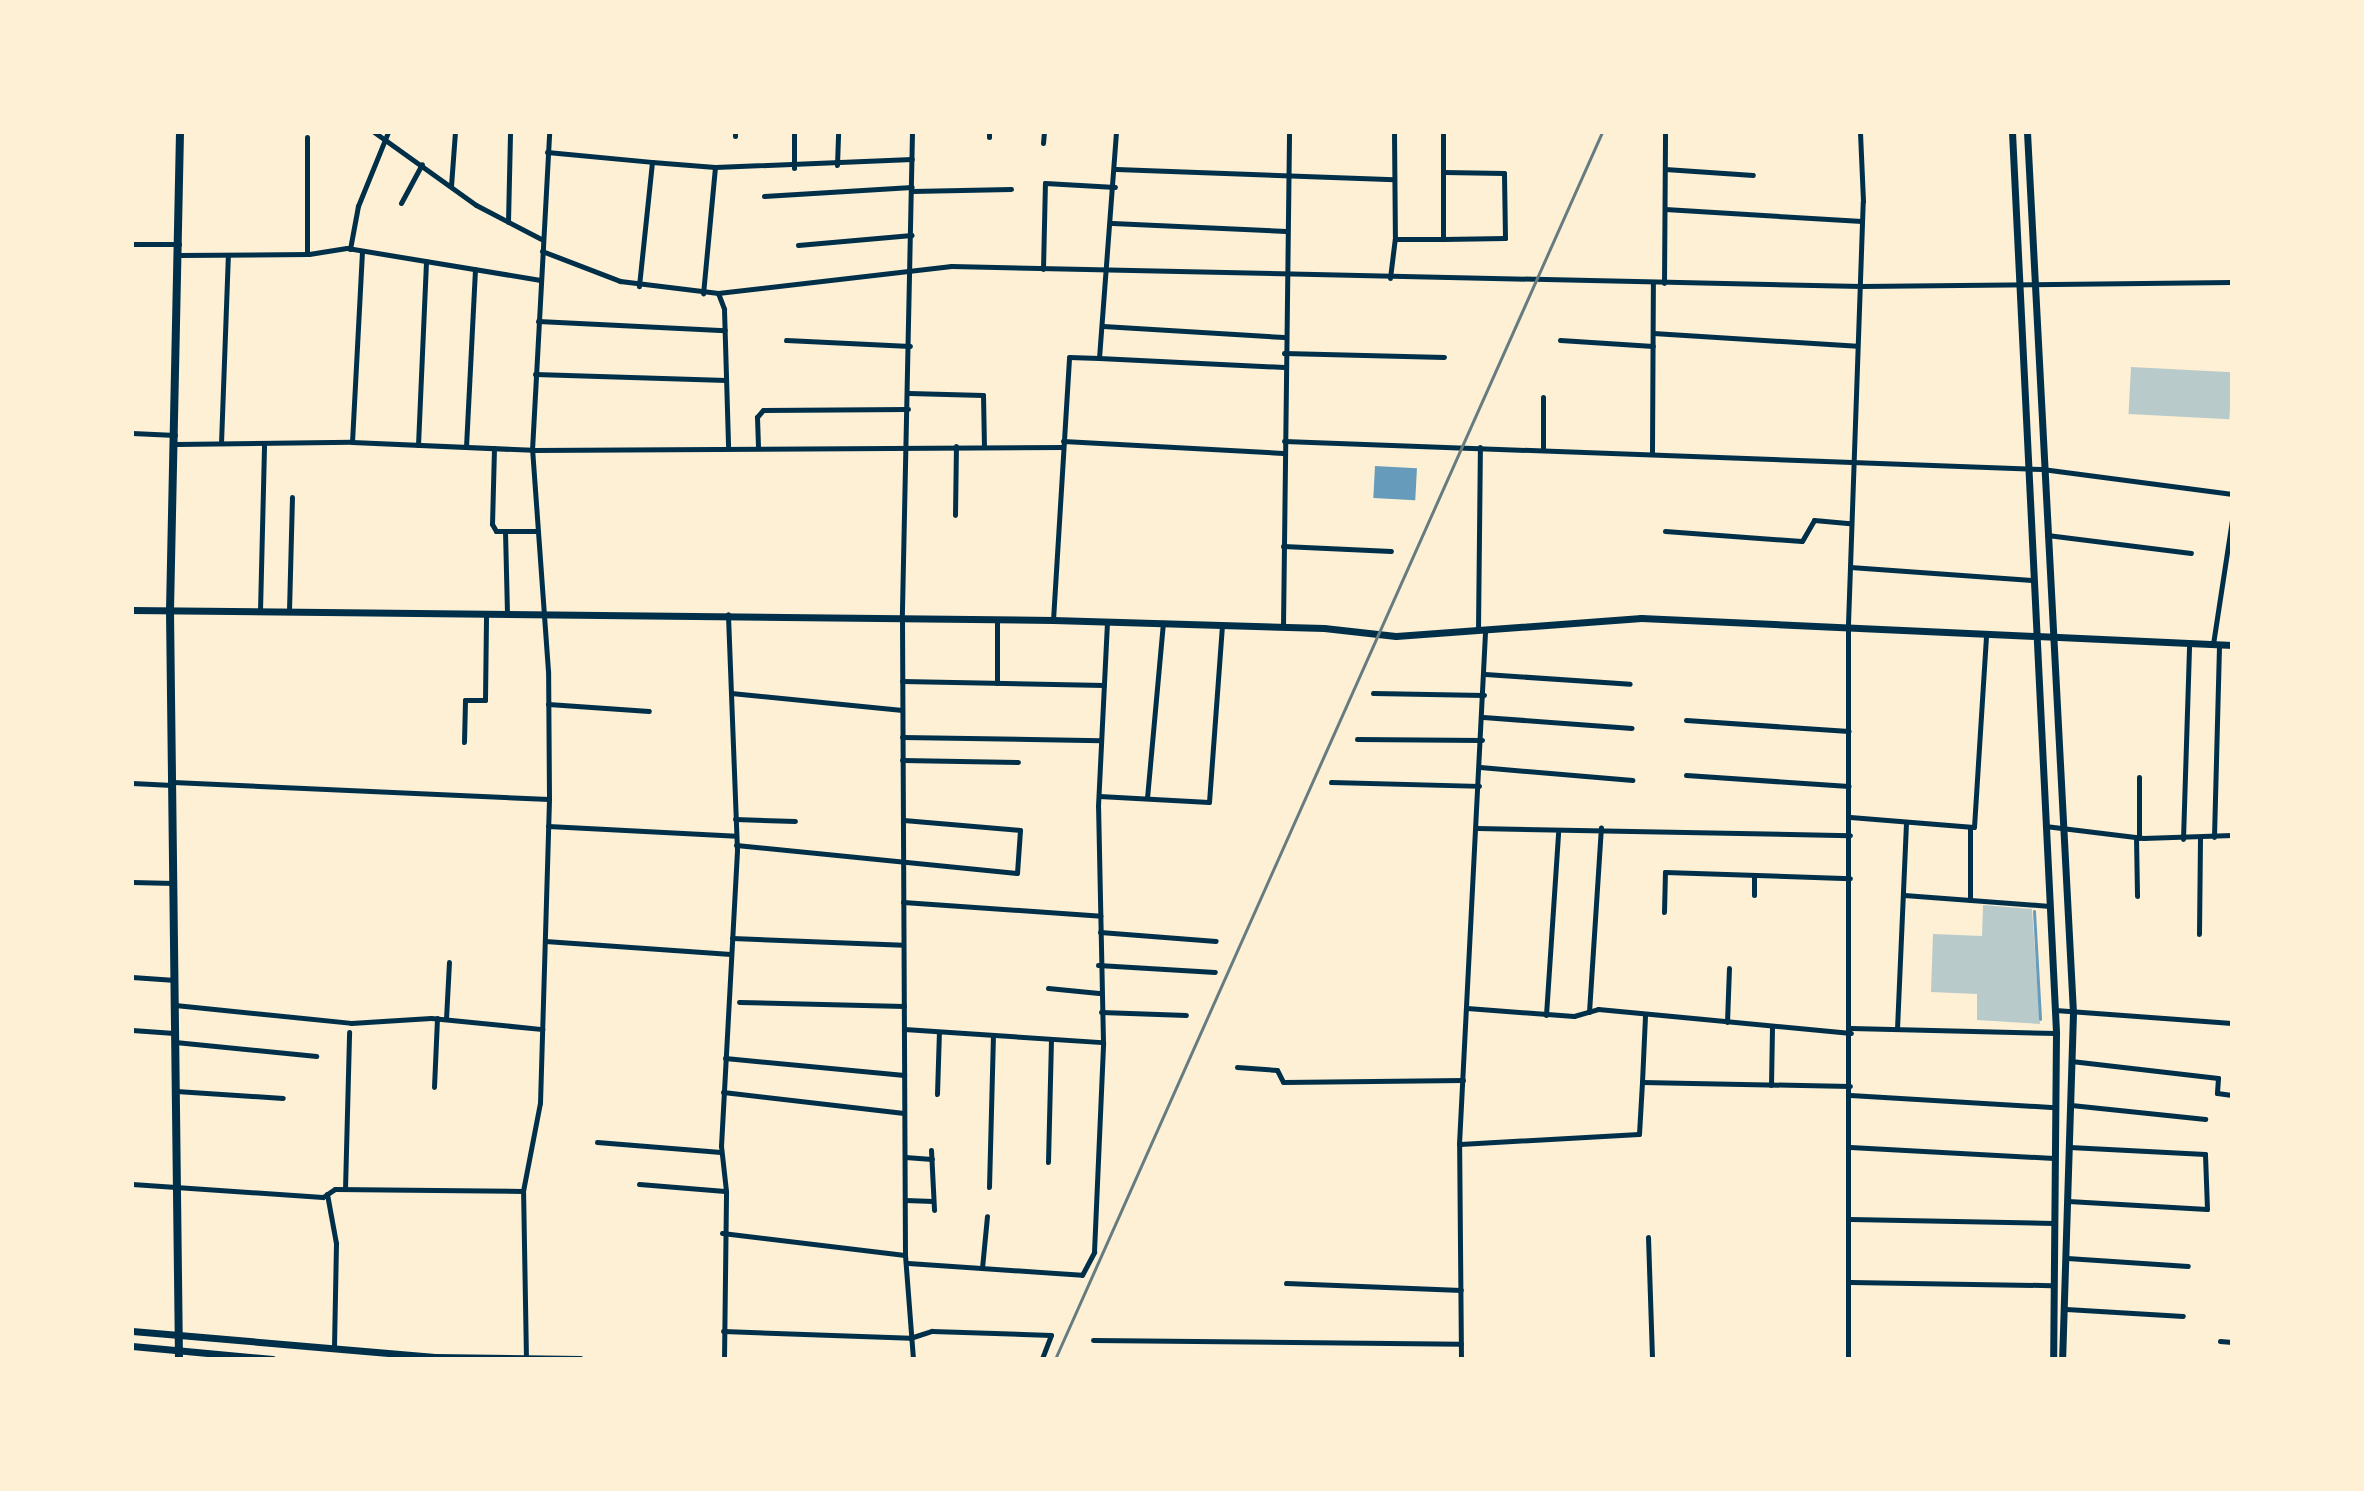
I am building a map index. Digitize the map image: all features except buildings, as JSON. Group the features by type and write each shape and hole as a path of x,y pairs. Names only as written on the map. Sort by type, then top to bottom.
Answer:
{"main road":[{"path":"179,1355 170,610 176,440 180,132"}],"street":[{"path":"374,132 451,186 541,239"},
{"path":"350,249 358,206 388,132"},
{"path":"451,186 455,132"},
{"path":"508,222 510,132"},
{"path":"526,1358 523,1191 540,1103 549,799 548,704 532,450 549,132"},
{"path":"794,132 794,168"},
{"path":"837,165 838,132"},
{"path":"912,132 913,270 902,619 902,760 905,1255 913,1359"},
{"path":"1043,143 1044,132"},
{"path":"1099,358 1110,271 1116,132"},
{"path":"1283,628 1284,276 1289,132"},
{"path":"1390,278 1395,239 1394,132"},
{"path":"1443,132 1443,239"},
{"path":"1664,283 1665,132"},
{"path":"1848,1359 1851,1030 1848,624 1861,286 1860,132"},
{"path":"2012,132 2026,469 2056,1033 2051,1285 2053,1359"},
{"path":"2027,132 2042,469 2073,1013 2066,1309 2062,1359"},
{"path":"307,137 307,254"},
{"path":"547,152 715,167 794,168 912,159"},
{"path":"639,286 652,162"},
{"path":"401,203 422,164"},
{"path":"703,293 715,167"},
{"path":"1116,169 1394,179"},
{"path":"1665,169 1753,175"},
{"path":"1395,239 1505,238 1504,173 1443,172"},
{"path":"1043,269 1045,183 1115,187"},
{"path":"764,196 912,189 1011,189"},
{"path":"1665,209 1862,221"},
{"path":"1112,223 1286,231"},
{"path":"798,245 912,235"},
{"path":"132,244 179,244"},
{"path":"179,255 307,254 350,249 540,280"},
{"path":"352,442 362,251"},
{"path":"542,251 639,286 703,293 913,270 1043,269 1861,286 2232,282"},
{"path":"221,443 228,255"},
{"path":"418,445 426,261"},
{"path":"466,447 475,269"},
{"path":"1652,454 1653,282"},
{"path":"718,293 725,330 728,446"},
{"path":"538,321 725,330"},
{"path":"1103,326 1284,337"},
{"path":"1653,333 1857,346"},
{"path":"786,340 910,346"},
{"path":"1560,340 1653,346"},
{"path":"1284,353 1444,357"},
{"path":"1053,620 1069,357 1284,367"},
{"path":"535,374 726,380"},
{"path":"909,393 983,395 984,446"},
{"path":"1543,397 1543,449"},
{"path":"758,446 757,417 763,410 908,409"},
{"path":"132,433 221,443 352,442 532,450 1063,444 1283,453"},
{"path":"1284,441 2042,469 2232,494"},
{"path":"260,611 264,443"},
{"path":"955,515 956,446"},
{"path":"1461,1359 1459,1144 1485,674 1480,447"},
{"path":"494,448 492,524 496,531 535,531"},
{"path":"289,611 292,497"},
{"path":"1665,531 1802,541 1814,520 1850,523"},
{"path":"2214,837 2216,644 2232,520"},
{"path":"505,531 507,612"},
{"path":"2046,535 2191,553"},
{"path":"1283,546 1391,551"},
{"path":"1850,567 2032,580"},
{"path":"132,610 728,614 1107,621 1396,636 1482,633 1596,619 1848,624 2232,645"},
{"path":"464,742 465,700 485,700 486,612"},
{"path":"724,1359 722,1233 726,1191 721,1152 736,845 728,614"},
{"path":"997,619 997,683"},
{"path":"908,1263 1082,1275 1094,1252 1103,1042 1098,965 1101,916 1099,796 1107,621"},
{"path":"1147,798 1163,623"},
{"path":"1099,796 1209,802 1222,625"},
{"path":"1850,817 1970,827 1976,823 1986,631"},
{"path":"2183,839 2189,643"},
{"path":"1485,674 1630,684"},
{"path":"902,681 1104,685"},
{"path":"731,693 902,710"},
{"path":"1373,693 1484,695"},
{"path":"548,704 649,711"},
{"path":"1483,717 1632,728"},
{"path":"1686,720 1849,731"},
{"path":"902,737 1102,740"},
{"path":"1357,739 1482,740"},
{"path":"902,760 1018,762"},
{"path":"1480,767 1632,780"},
{"path":"1686,775 1849,786"},
{"path":"2137,896 2139,777"},
{"path":"1331,782 1479,786"},
{"path":"132,783 549,799"},
{"path":"735,819 795,821"},
{"path":"736,845 903,858 1017,873 1020,830 903,820"},
{"path":"1897,1029 1906,822"},
{"path":"2045,826 2063,824 2137,838 2183,839 2232,835"},
{"path":"548,826 736,836"},
{"path":"1477,828 1558,832 1601,827 1850,835"},
{"path":"1589,1012 1601,827"},
{"path":"1970,827 1970,900"},
{"path":"1546,1015 1558,832"},
{"path":"2199,934 2200,838"},
{"path":"1664,912 1665,872 1850,878"},
{"path":"1754,875 1754,895"},
{"path":"132,882 174,883"},
{"path":"1904,895 2050,906"},
{"path":"903,902 1101,916"},
{"path":"1100,932 1216,941"},
{"path":"732,938 903,945"},
{"path":"545,941 731,954"},
{"path":"446,1019 449,962"},
{"path":"1098,965 1215,972"},
{"path":"1727,1022 1729,968"},
{"path":"132,977 175,980"},
{"path":"1048,988 1099,993"},
{"path":"739,1002 904,1006"},
{"path":"175,1005 351,1023 437,1018 542,1029"},
{"path":"1467,1008 1546,1015 1589,1012 1645,1015 1851,1030 2056,1033"},
{"path":"2055,1010 2232,1023"},
{"path":"1101,1012 1186,1015"},
{"path":"1459,1144 1639,1134 1645,1015"},
{"path":"434,1087 437,1018"},
{"path":"1771,1085 1772,1026"},
{"path":"904,1029 1103,1042"},
{"path":"132,1030 316,1056"},
{"path":"345,1189 349,1032"},
{"path":"937,1094 939,1032"},
{"path":"989,1187 993,1035"},
{"path":"1048,1162 1051,1039"},
{"path":"725,1058 904,1075"},
{"path":"2071,1061 2218,1078 2217,1093 2232,1095"},
{"path":"1237,1067 1277,1070 1283,1082 1463,1080"},
{"path":"1642,1082 1850,1086"},
{"path":"176,1091 283,1098"},
{"path":"723,1092 904,1113"},
{"path":"1850,1095 2055,1107"},
{"path":"2070,1105 2205,1119"},
{"path":"597,1142 721,1152"},
{"path":"1850,1147 2054,1158"},
{"path":"2068,1201 2207,1209 2205,1154 2069,1147"},
{"path":"931,1150 934,1210"},
{"path":"904,1157 932,1159"},
{"path":"132,1184 327,1194 345,1189 523,1191"},
{"path":"639,1184 726,1191"},
{"path":"327,1194 336,1243 333,1349"},
{"path":"905,1200 933,1201"},
{"path":"982,1268 987,1216"},
{"path":"1850,1219 2053,1223"},
{"path":"722,1233 905,1255"},
{"path":"1648,1237 1652,1359"},
{"path":"2067,1258 2188,1266"},
{"path":"1850,1282 2051,1285"},
{"path":"1286,1283 1461,1290"},
{"path":"2066,1309 2183,1316"},
{"path":"132,1331 333,1349 580,1359"},
{"path":"723,1331 910,1338 932,1331 1051,1335 1042,1359"},
{"path":"1093,1340 1461,1344"},
{"path":"2220,1341 2232,1342"},
{"path":"132,1346 179,1355 272,1359"}],"shaded area":[{"path":"2131,367 2232,372 2229,419 2129,414"},
{"path":"1983,905 2032,909 2040,1024 1977,1020 1977,994 1931,992 1933,934 1982,936"}],"water":[{"path":"1375,466 1417,468 1415,500 1373,498"}],"waterway":[{"path":"2034,911 2040,1019"}],"railway":[{"path":"1055,1359 1602,132"}]}
